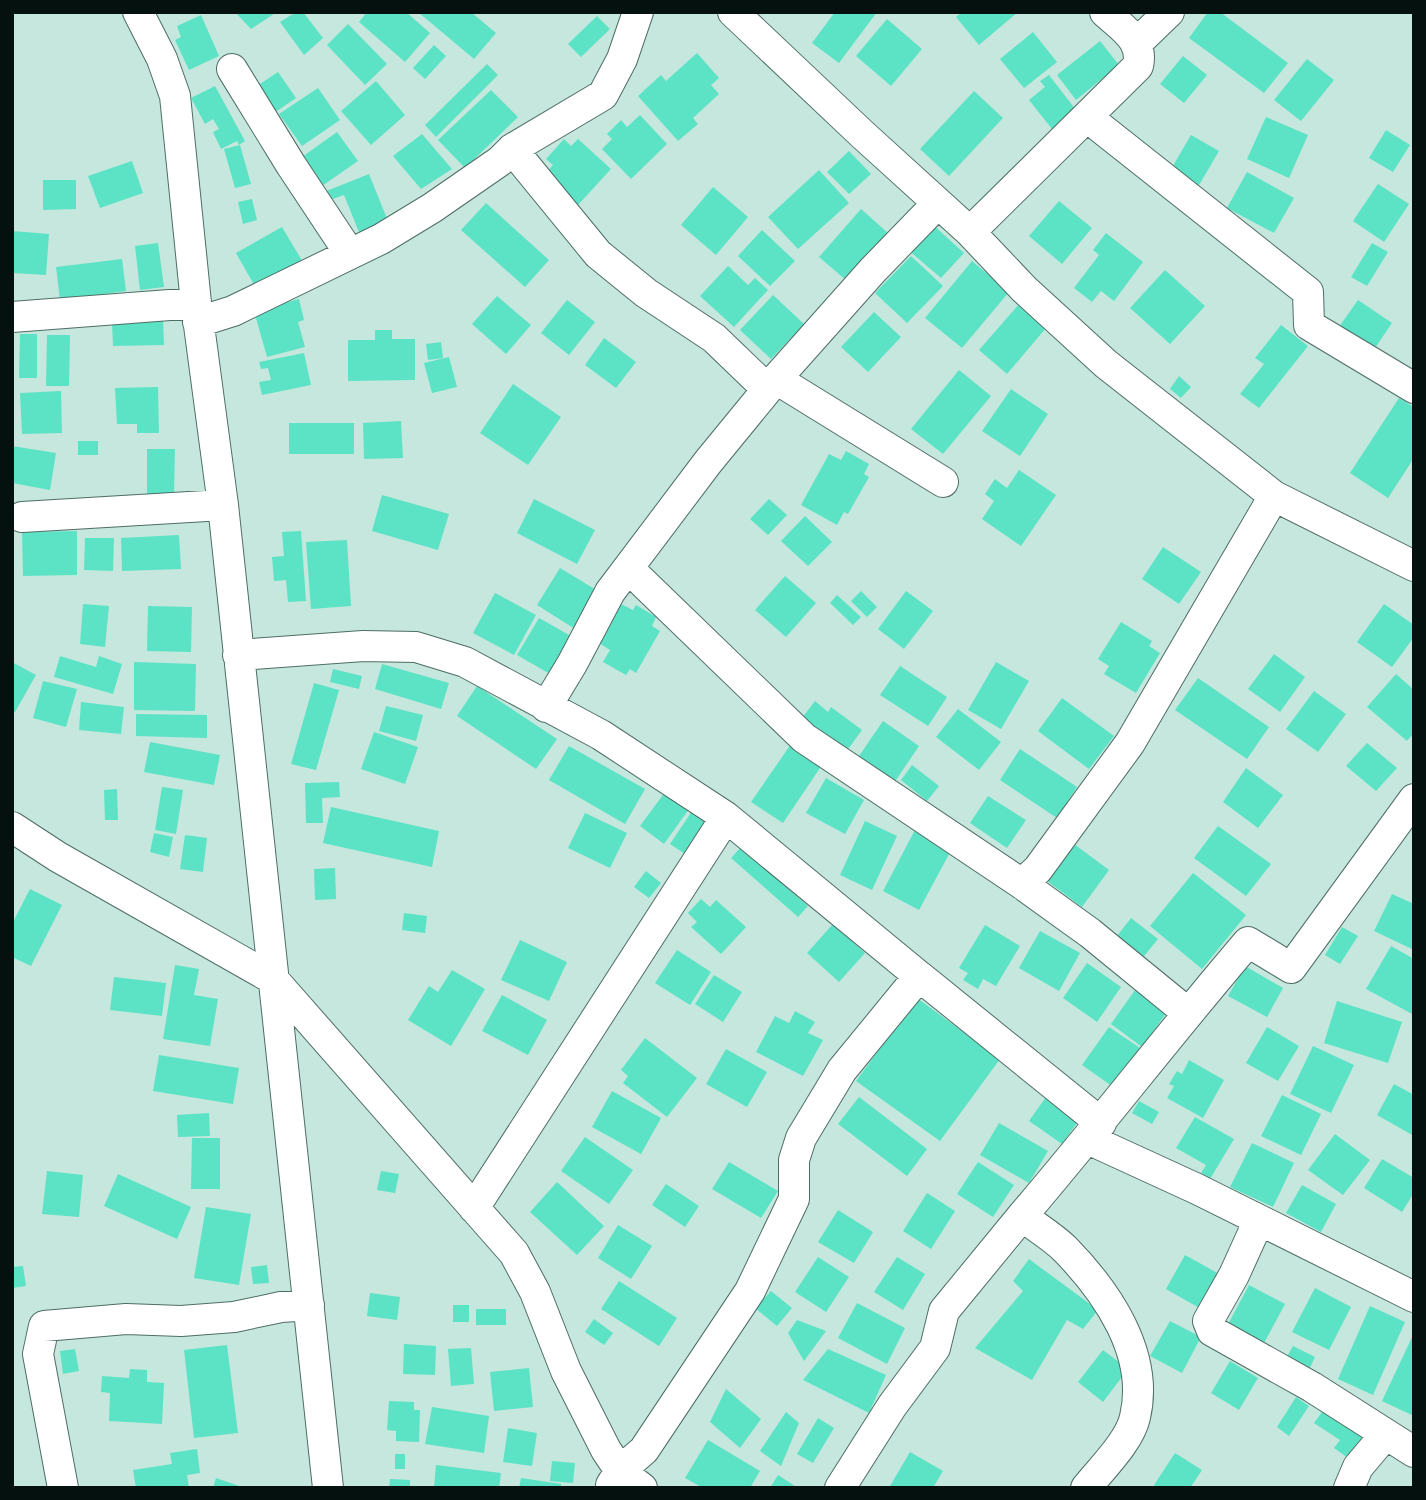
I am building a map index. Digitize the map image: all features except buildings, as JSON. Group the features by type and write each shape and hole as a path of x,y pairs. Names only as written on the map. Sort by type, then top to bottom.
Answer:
{"street":[{"path":"138,12 162,60 175,96 197,312 223,505 328,1488"},
{"path":"12,317 233,311 381,239 432,208 512,149 603,94 622,60 638,12"},
{"path":"733,12 970,232 1024,289 1106,364 1273,496 1414,566"},
{"path":"970,232 1138,66 1140,55 1137,43 1105,12"},
{"path":"1137,43 1169,12"},
{"path":"232,69 350,254"},
{"path":"1087,117 1308,292 1309,326 1414,387"},
{"path":"512,149 598,254 646,293 714,338 771,384 943,482"},
{"path":"545,707 572,664 610,592 708,462 771,384 873,270 938,203"},
{"path":"1022,884 1038,869 1061,839 1130,743 1273,496"},
{"path":"22,517 223,505"},
{"path":"629,569 803,738 1022,884 1090,933 1188,1013"},
{"path":"239,655 363,646 416,647 465,662 601,735 726,817 919,976 1095,1131 1259,1220 1414,1297"},
{"path":"840,1488 892,1406 935,1348 944,1311 1095,1131 1188,1013 1248,942 1291,968 1414,799"},
{"path":"474,1208 726,817"},
{"path":"12,827 58,857 273,979 514,1253 535,1292 566,1371 624,1482 750,1291 794,1199 794,1160 801,1138 842,1070 919,976"},
{"path":"1022,1216 1064,1248 1088,1277 1118,1317 1132,1349 1138,1384 1135,1419 1118,1449 1086,1488"},
{"path":"1259,1220 1234,1275 1208,1321 1212,1331 1312,1387 1414,1452"},
{"path":"62,1488 38,1354 44,1326 126,1319 181,1321 234,1317 281,1307 309,1305"},
{"path":"1349,1488 1358,1467 1385,1435"}]}
